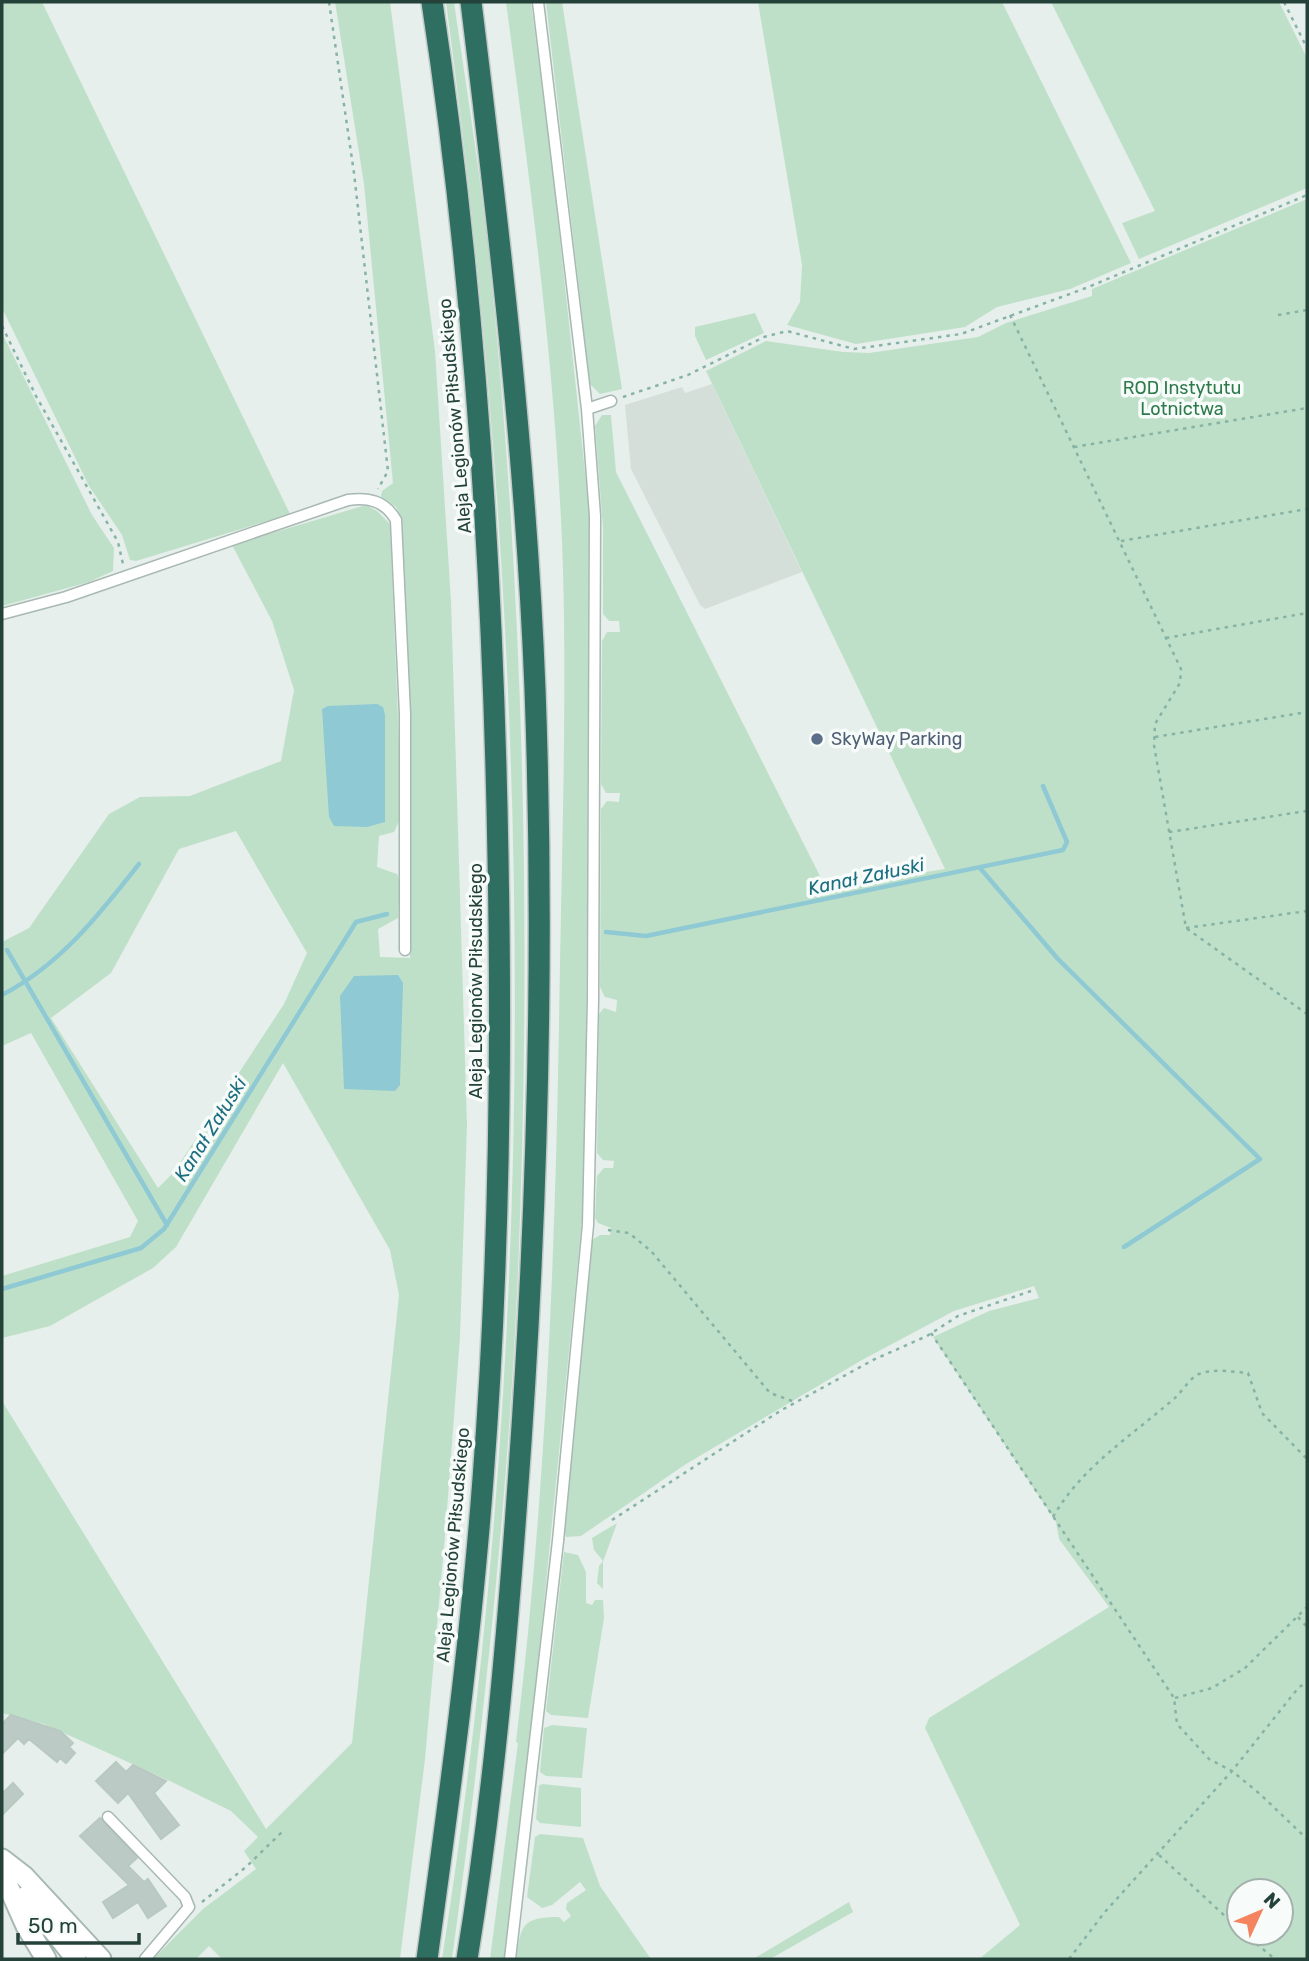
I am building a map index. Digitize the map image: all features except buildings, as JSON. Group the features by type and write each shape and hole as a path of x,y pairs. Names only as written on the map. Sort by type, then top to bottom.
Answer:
{"highway":[{"name":"Aleja Legionów Piłsudskiego","path":"427,1959 453,1768 483,1483 496,1252 501,1007 496,704 480,430 462,235 432,2"},
{"path":"467,1959 508,1614 529,1332 540,936 535,687 518,433 500,235 471,2"}],"street":[{"path":"2,1858 24,1876 101,1959"},
{"path":"2,1864 76,1959"},
{"path":"2,1872 26,1926 46,1959"}],"lane":[{"path":"510,1959 558,1541 588,1225 597,625 595,516 587,409 538,2"},
{"path":"587,409 611,401"},
{"path":"2,614 124,578 348,500 372,500 390,510 396,520 405,714 405,950"},
{"path":"108,1817 184,1897 190,1907 145,1959"}],"path":[{"path":"329,2 354,173 388,471 372,500"},
{"path":"1284,2 1307,48"},
{"path":"611,401 688,375 764,337 787,331 854,349 961,334 1086,288 1307,195"},
{"path":"1278,315 1307,310"},
{"path":"1010,315 1167,638 1182,677 1155,724 1154,737 1186,928 1307,1014"},
{"path":"2,326 36,396 118,542 124,578"},
{"path":"1074,447 1307,408"},
{"path":"1119,541 1307,509"},
{"path":"1167,638 1307,613"},
{"path":"1154,737 1307,712"},
{"path":"1169,832 1307,811"},
{"path":"1186,928 1307,911"},
{"path":"608,1230 629,1233 651,1251 770,1392 795,1402"},
{"path":"612,1520 704,1458 795,1402 873,1360 931,1334 958,1316 1034,1290"},
{"path":"931,1334 1174,1698 1177,1724 1209,1759 1232,1771 1307,1839"},
{"path":"1053,1517 1067,1493 1095,1463 1135,1434 1197,1374 1225,1371 1248,1373 1262,1413 1307,1459"},
{"path":"1174,1698 1212,1688 1245,1668 1307,1607"},
{"path":"1298,1617 1307,1627"},
{"path":"1069,1959 1104,1913 1232,1771 1299,1687 1307,1683"},
{"path":"190,1907 197,1906 246,1867 283,1831"},
{"path":"1158,1855 1225,1916"},
{"path":"1260,1947 1275,1959"}],"shaded area":[{"path":"712,384 802,572 705,609 700,605 631,469 625,405 682,387 685,393"}],"green space":[{"path":"2,2 42,2 290,514 136,561 130,560 122,535 89,486 2,308"},
{"path":"335,2 390,2 435,351 451,601 467,1125 460,1337 425,1759 400,1959 222,1959 209,1946 196,1959 153,1959 203,1909 256,1869 244,1851 258,1837 231,1811 172,1782 44,1724 2,1713 2,1401 266,1829 352,1743 399,1295 390,1250 283,1063 176,1247 153,1268 50,1326 2,1338 2,1276 130,1237 138,1221 31,1033 2,1046 2,942 29,928 109,814 140,797 190,796 281,761 294,690 272,621 232,545 366,505 377,511 390,524 402,815 394,832 379,836 377,867 397,874 400,883 398,918 378,929 380,957 410,958 408,655 402,519 396,507 381,497 382,491 393,483 364,184","holes":["236,831 307,953 284,1004 174,1172 158,1188 51,1018 111,973 179,849"]},
{"path":"446,2 454,2 473,129 501,383 517,636 524,890 522,1145 514,1358 484,1702 452,1959 442,1959 475,1715 498,1471 511,1226 515,981 510,736 496,490 475,246"},
{"path":"506,2 531,2 552,165 589,509 586,1111 582,1220 518,1866 505,1959 490,1959 518,1743 547,1384 557,1114 564,740 563,569 555,427 542,285"},
{"path":"546,2 562,2 622,389 600,394 590,384"},
{"path":"758,2 1002,2 1131,263 1070,289 997,307 965,327 856,344 787,325 800,302 802,265"},
{"path":"1051,2 1279,2 1307,58 1307,188 1139,259 1122,223 1155,211"},
{"name":"ROD Instytutu Lotnictwa","path":"1307,199 1307,1959 979,1959 1020,1925 925,1728 929,1718 1109,1607 1059,1539 1056,1522 933,1337 989,1311 1039,1298 1034,1286 954,1311 862,1360 686,1464 581,1536 566,1537 564,1529 592,1240 600,1235 610,1235 611,1228 598,1223 595,1218 597,1176 604,1168 613,1168 614,1161 603,1160 597,1153 599,1014 604,1008 616,1012 617,1000 605,997 600,987 601,809 607,801 619,802 620,793 606,793 601,784 602,641 607,632 620,632 619,621 609,621 603,614 603,527 595,426 602,415 611,415 616,472 826,888 945,869 706,371 766,341 869,353 978,337 1006,323 1092,296 1092,289"},
{"path":"755,313 764,333 706,360 695,336 695,327"},
{"path":"2,333 92,515 114,548 113,571 89,582 2,606"},
{"path":"617,1523 603,1562 603,1589 597,1583 599,1566 603,1561 594,1550 592,1538"},
{"path":"564,1552 578,1555 586,1572 586,1603 592,1605 595,1600 603,1600 604,1618 588,1718 551,1715 546,1711"},
{"path":"552,1725 587,1728 582,1778 546,1776 540,1772 544,1728"},
{"path":"542,1784 581,1788 581,1827 540,1823 536,1819 539,1786"},
{"path":"540,1834 583,1838 600,1886 651,1959 516,1959 522,1931 530,1921 559,1917 564,1922 571,1916 566,1909 567,1903 586,1890 580,1882 552,1905 542,1908 527,1897 535,1837"},
{"path":"849,1902 853,1912 770,1959 753,1959"}],"water":[{"path":"377,704 383,707 385,715 385,822 367,827 334,826 329,817 322,709 328,706"},
{"path":"398,975 403,983 400,1085 395,1091 344,1089 340,996 354,976"}],"waterway":[{"name":"Kanał Załuski","path":"606,932 646,936 1063,850 1067,842 1043,786"},
{"path":"2,995 23,983 60,954 93,920 139,864"},
{"path":"980,868 1058,959 1260,1159 1124,1247"},
{"name":"Kanał Załuski","path":"2,1289 141,1248 164,1229 356,922 387,914"},
{"path":"7,950 167,1225"}],"place":[{"name":"SkyWay Parking","path":"817,739"}]}
